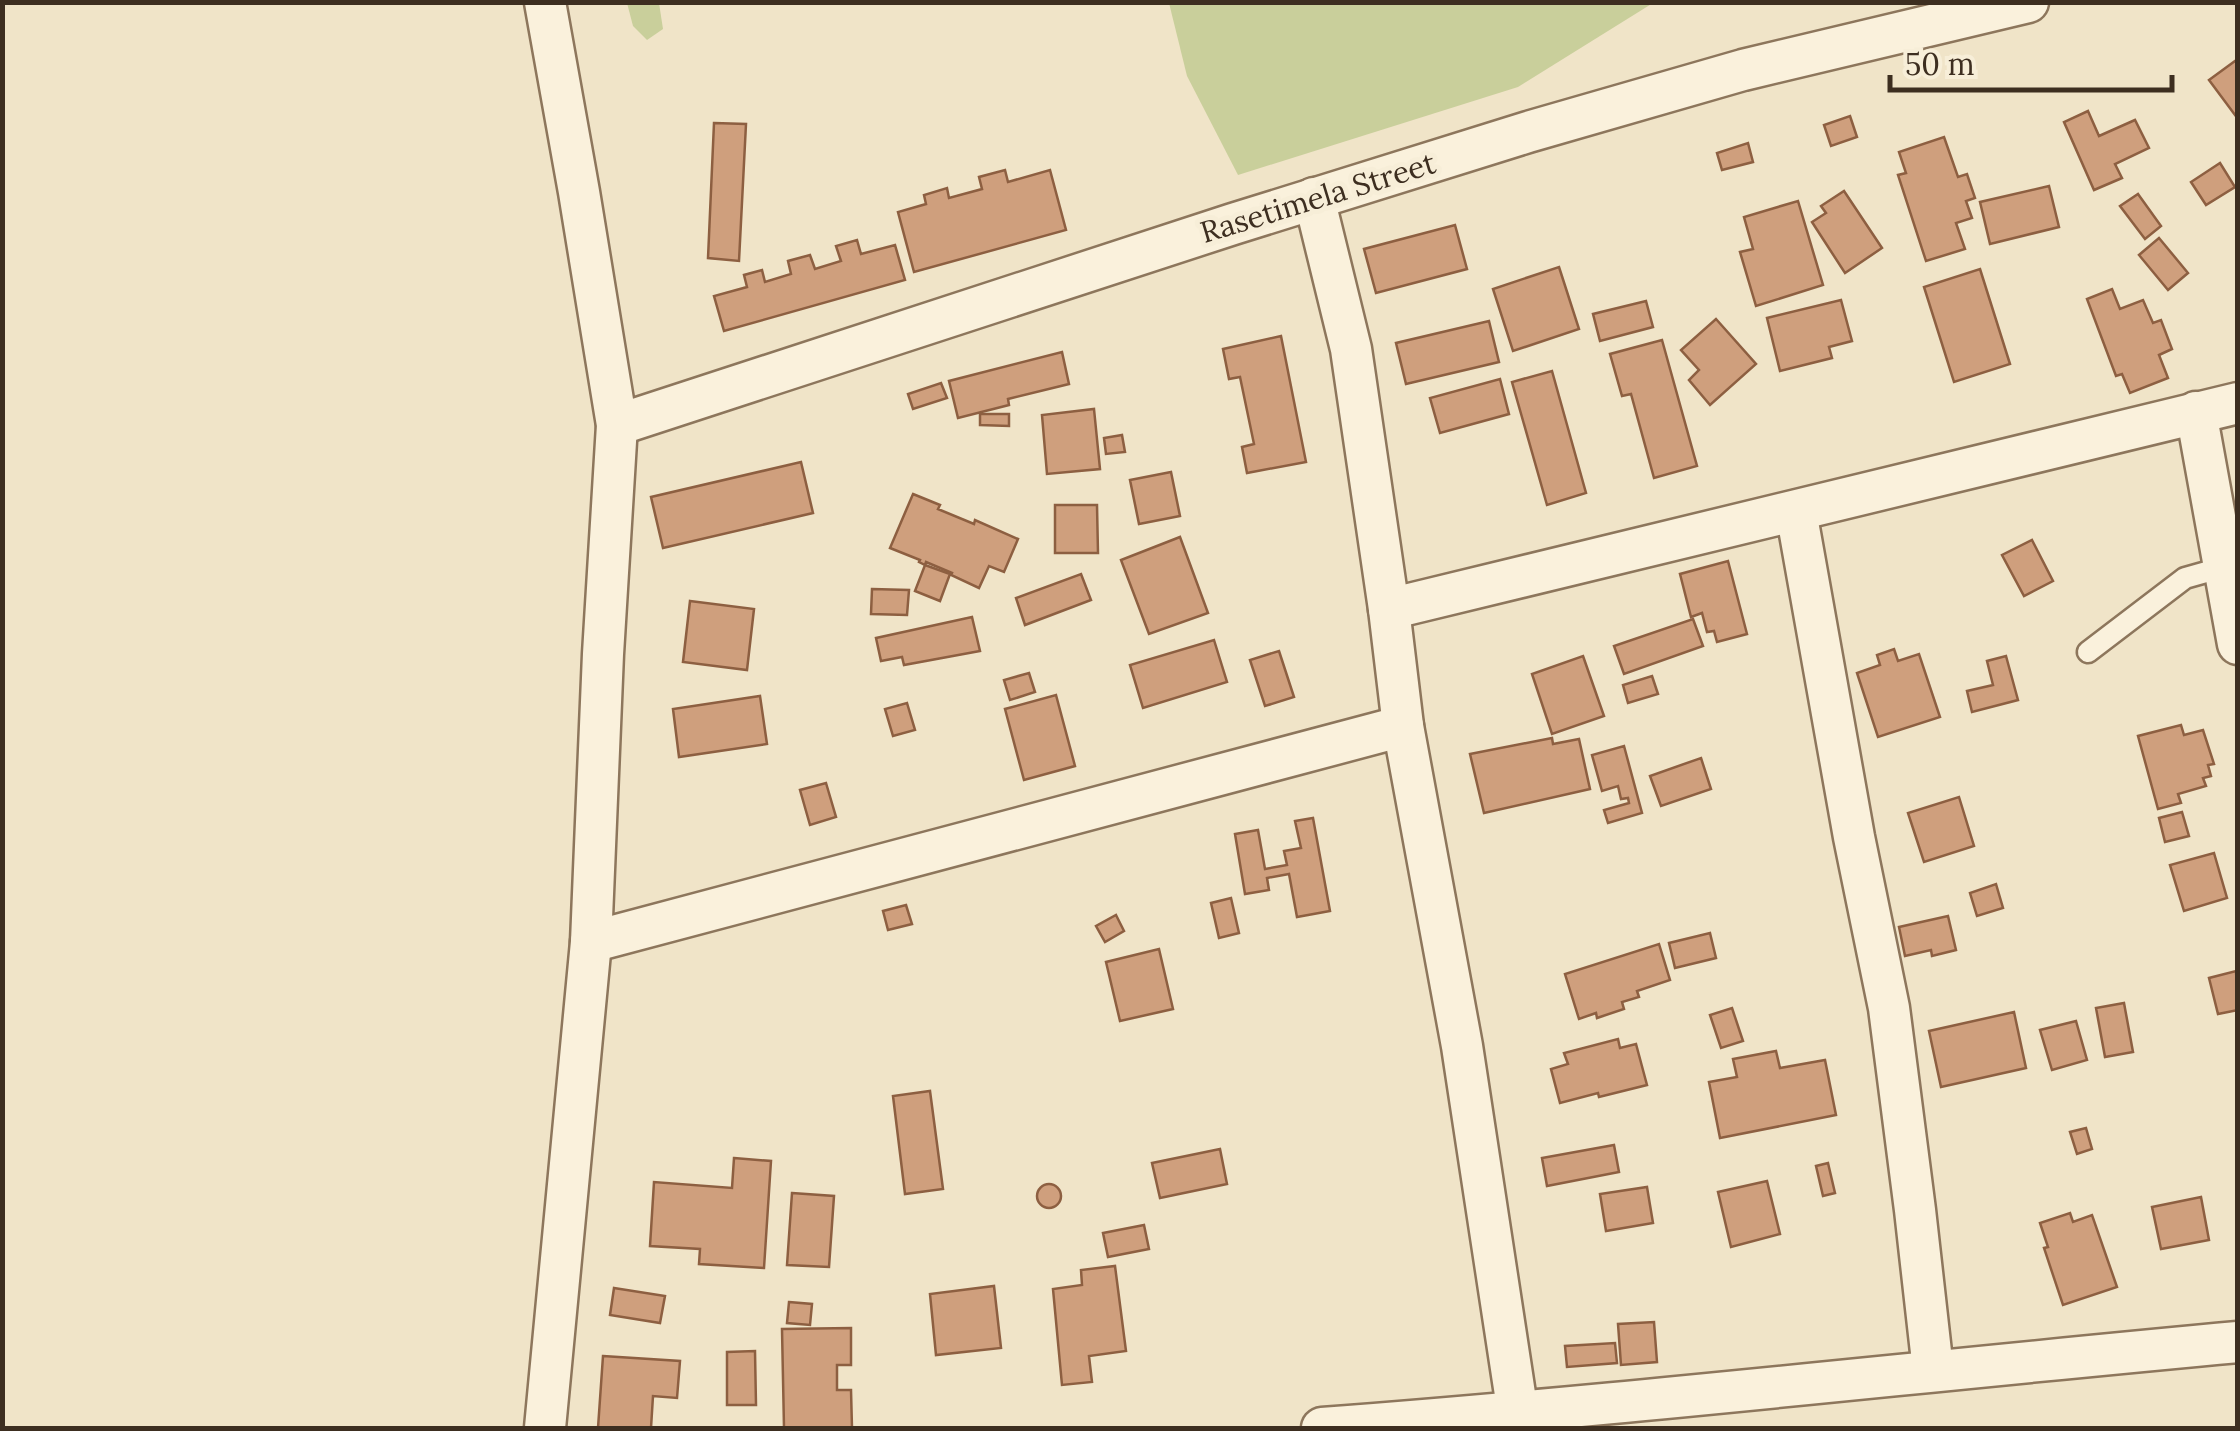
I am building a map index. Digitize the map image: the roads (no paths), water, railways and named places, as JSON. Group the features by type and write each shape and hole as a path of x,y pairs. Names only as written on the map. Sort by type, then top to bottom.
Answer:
{"street":[{"path":"545,2 616,425 591,942 545,1428"},
{"name":"Rasetimela Street","path":"616,425 1528,132 1743,70 2028,2"},
{"path":"1314,198 1350,349 1403,726 1462,1046 1518,1421"},
{"path":"1389,609 2238,403"},
{"path":"2196,412 2238,644"},
{"path":"1796,512 1888,1008 1933,1370"},
{"path":"591,942 1403,726"},
{"path":"1322,1428 1518,1421 1933,1370 2238,1342"}],"lane":[{"path":"2088,652 2184,578 2224,567"}]}
